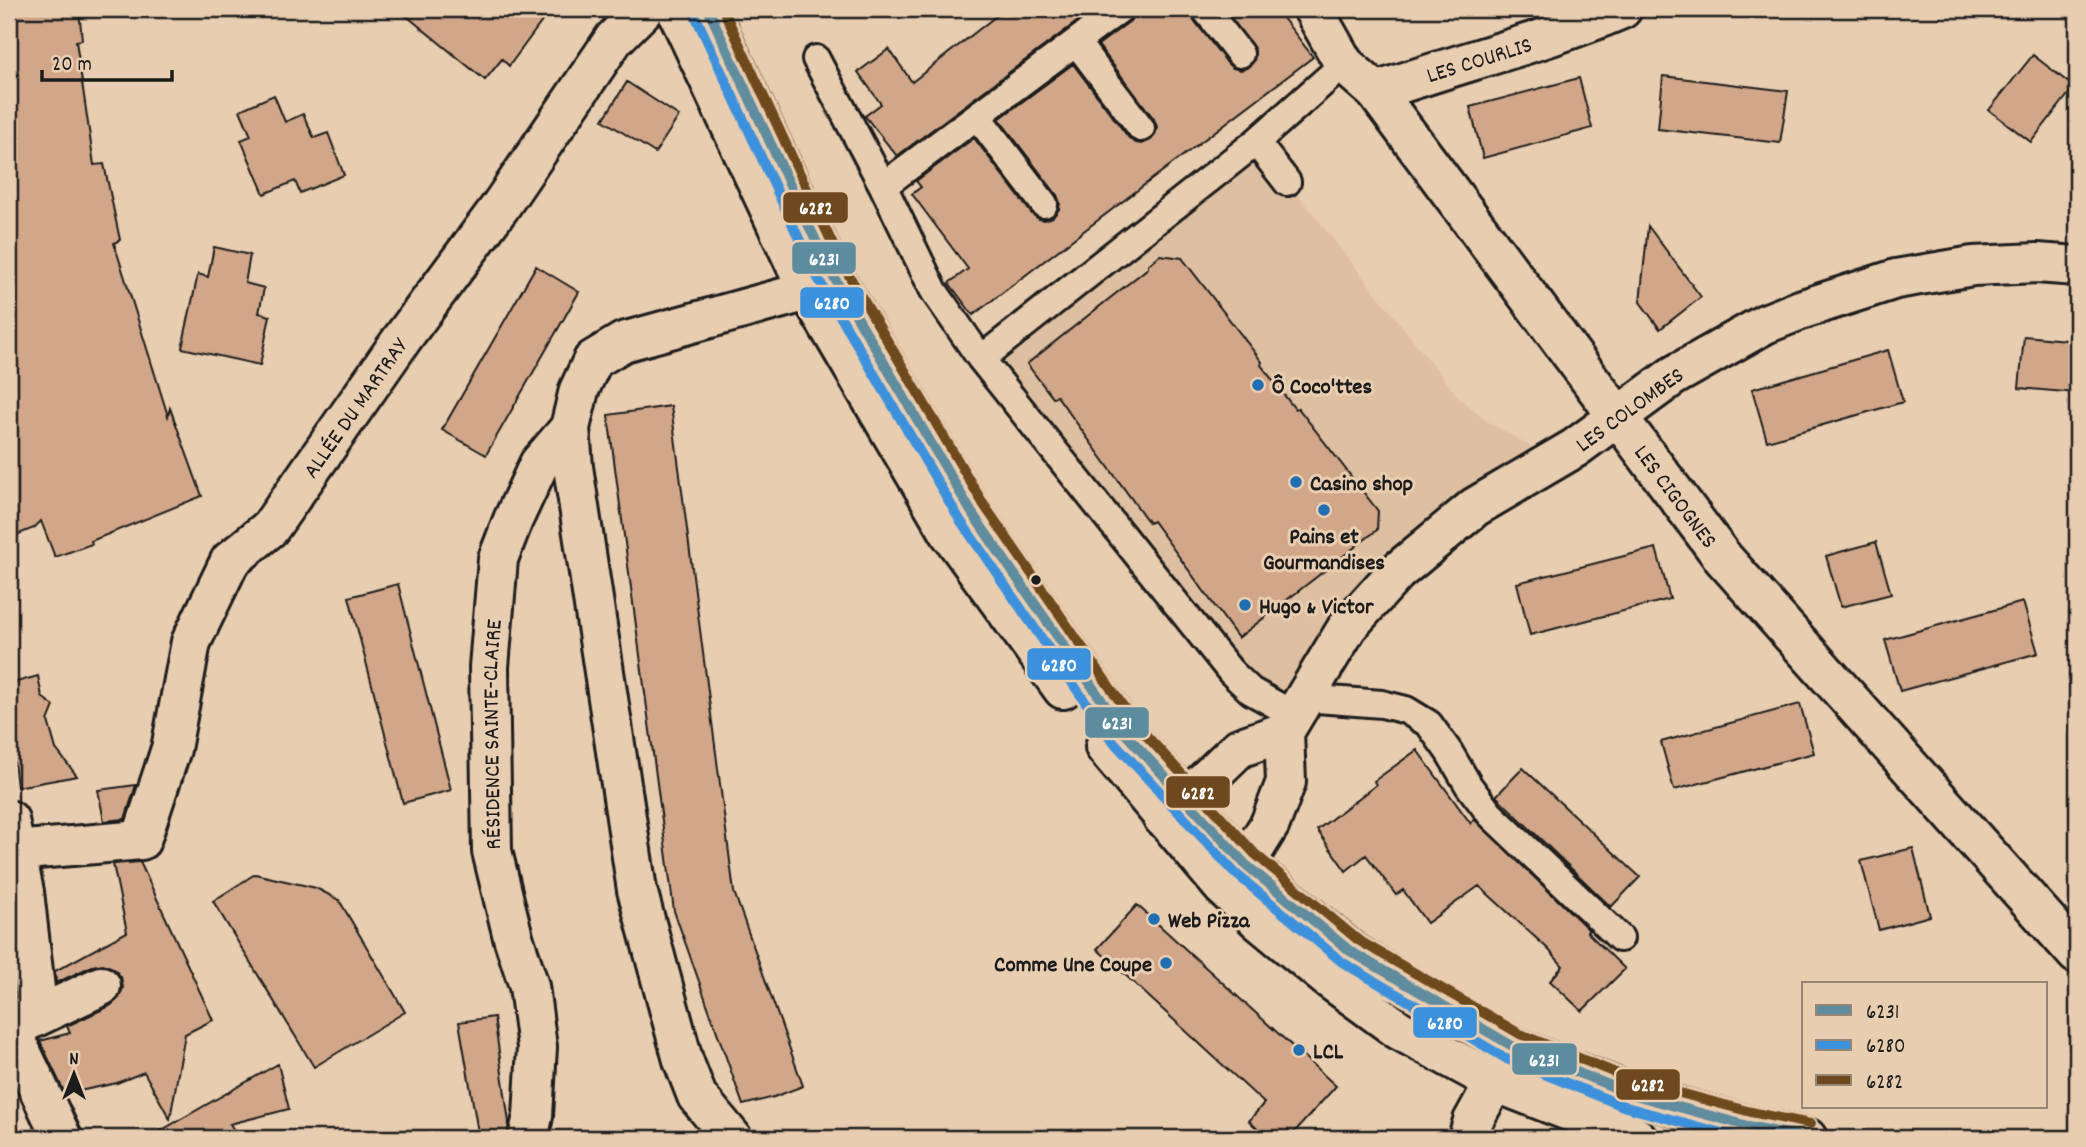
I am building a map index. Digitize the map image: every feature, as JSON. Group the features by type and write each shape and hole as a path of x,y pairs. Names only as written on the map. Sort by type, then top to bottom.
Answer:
{"street":[{"name":"ALLÉE DU MARTRAY","path":"11,835 141,840 171,750 191,642 229,561 270,528 394,350 500,207 614,39 644,9"},
{"path":"676,9 950,533 1103,745 1174,809 1234,875 1258,920 1318,970 1399,1030 1495,1082 1626,1136 1631,1094"},
{"path":"708,9 819,280"},
{"name":"LES CIGOGNES","path":"1313,9 1345,64 1376,92 1723,558 2077,954"},
{"name":"LES COURLIS","path":"1376,92 1439,69 1530,43 1622,9"},
{"name":"LES COLOMBES","path":"1294,715 1348,626 1397,572 1475,507 1575,448 1673,376 1765,324 1896,279 1973,265 2037,263 2077,266"},
{"name":"RÉSIDENCE SAINTE-CLAIRE","path":"732,1138 697,1096 683,1060 638,890 573,467 570,429 579,390 593,360 623,342 819,280"},
{"name":"RÉSIDENCE SAINTE-CLAIRE","path":"528,1138 533,1116 537,1047 529,986 513,937 492,851 489,667 498,559 539,464 570,429"},
{"path":"1174,809 1239,748 1294,715"},
{"path":"1234,875 1270,824 1286,782 1294,715"},
{"path":"11,835 24,892 36,998 33,1012 15,1025"},
{"path":"1234,875 1350,951 1479,1029 1514,1047 1631,1094 1746,1132 1807,1138"},
{"path":"15,1025 101,986"},
{"path":"15,1025 62,1138"},
{"path":"1468,1138 1473,1121 1514,1047"}],"lane":[{"path":"883,186 1120,9"},
{"path":"1205,9 1240,54"},
{"path":"1076,42 1141,128"},
{"path":"816,59 883,186 934,291 981,359 1231,672 1251,691 1294,715 1382,704 1406,710 1429,724 1490,814 1620,938"},
{"path":"981,359 1256,142 1345,64"},
{"path":"977,116 1044,204"},
{"path":"1256,142 1287,182"}],"shaded area":[{"path":"1256,142 1459,398 1486,421 1554,460 1475,507 1294,715 1251,691 981,359"}],"building":[{"path":"9,9 79,9 82,40 76,41 94,165 104,164 120,240 114,243 168,416 170,408 202,496 91,541 92,544 55,557 41,521 34,528 9,538"},
{"path":"398,9 551,9 509,66 502,59 485,80"},
{"path":"1005,9 1094,9 897,156 865,116 881,104 858,72 889,49 912,82"},
{"path":"1136,9 1190,9 1193,19 1228,64 1241,70 1254,61 1255,51 1225,9 1276,9 1313,57 973,315 949,283 968,269 912,194 921,187 916,181 974,138 1032,214 1045,220 1053,217 1059,209 1057,195 999,119 1073,64 1129,138 1142,144 1151,140 1157,127 1154,119 1098,45 1130,21"},
{"path":"2033,55 2074,87 2031,142 1989,110"},
{"path":"1663,76 1788,91 1780,143 1658,129"},
{"path":"1579,78 1592,128 1483,158 1470,107"},
{"path":"627,82 679,116 655,153 603,120"},
{"path":"274,95 285,122 303,114 314,138 328,133 344,175 300,193 295,181 264,194 241,140 251,136 240,110"},
{"path":"1648,226 1701,297 1660,329 1640,302"},
{"path":"214,247 250,255 245,283 264,288 259,313 270,316 260,365 182,348 198,274 208,277"},
{"path":"1160,255 1182,258 1295,409 1298,408 1378,511 1377,530 1238,638 1153,521 1149,523 1057,396 1053,398 1027,364 1148,268"},
{"path":"536,266 579,292 486,455 442,430"},
{"path":"2024,336 2077,341 2077,393 2019,388"},
{"path":"1888,350 1903,402 1767,441 1752,389"},
{"path":"671,406 734,892 803,1086 743,1105 674,911 608,415"},
{"path":"1876,542 1891,594 1841,607 1826,556"},
{"path":"1656,548 1670,599 1530,635 1517,583"},
{"path":"398,584 451,790 403,803 349,597"},
{"path":"2023,602 2038,653 1900,691 1885,640"},
{"path":"38,676 42,697 54,706 48,721 56,749 77,776 17,787 9,717 9,684"},
{"path":"1800,704 1814,753 1674,790 1661,742"},
{"path":"1417,750 1471,824 1474,819 1589,930 1587,932 1625,969 1582,1011 1550,981 1563,966 1479,886 1427,923 1403,890 1396,895 1366,855 1346,871 1317,830 1376,785 1374,781"},
{"path":"1523,768 1640,877 1611,907 1496,796"},
{"path":"136,785 125,819 104,821 98,790"},
{"path":"1913,848 1930,916 1879,930 1861,861"},
{"path":"140,862 213,1020 185,1034 170,1119 144,1072 117,1083 65,1094 40,1041 70,1033 67,1026 110,1006 119,998 123,988 121,977 113,968 103,964 92,966 56,983 55,971 127,932 113,864"},
{"path":"255,874 316,888 339,900 405,1012 314,1067 213,901"},
{"path":"1137,905 1336,1086 1289,1138 1267,1138 1249,1121 1264,1103 1097,949"},
{"path":"494,1017 509,1122 507,1138 479,1138 459,1022"},
{"path":"278,1064 289,1109 230,1124 239,1138 148,1138"}],"transit line":[{"name":"6231","path":"708,9 829,269 972,513 1123,731 1245,864 1350,951 1514,1047 1631,1094 1748,1126 1807,1138"},
{"name":"6282","path":"723,9 841,262 984,505 1134,722 1255,854 1358,940 1520,1034 1635,1081 1751,1112 1810,1124"},
{"name":"6280","path":"695,15 816,275 960,520 1111,739 1235,873 1342,962 1507,1059 1626,1107 1740,1138"}],"place":[{"name":"Ô Coco'ttes","path":"1258,385"},
{"name":"Casino shop","path":"1296,482"},
{"name":"Pains et Gourmandises","path":"1324,510"},
{"name":"Hugo & Victor","path":"1245,605"},
{"name":"Web Pizza","path":"1154,919"},
{"name":"Comme Une Coupe","path":"1166,963"},
{"name":"LCL","path":"1299,1050"}]}
